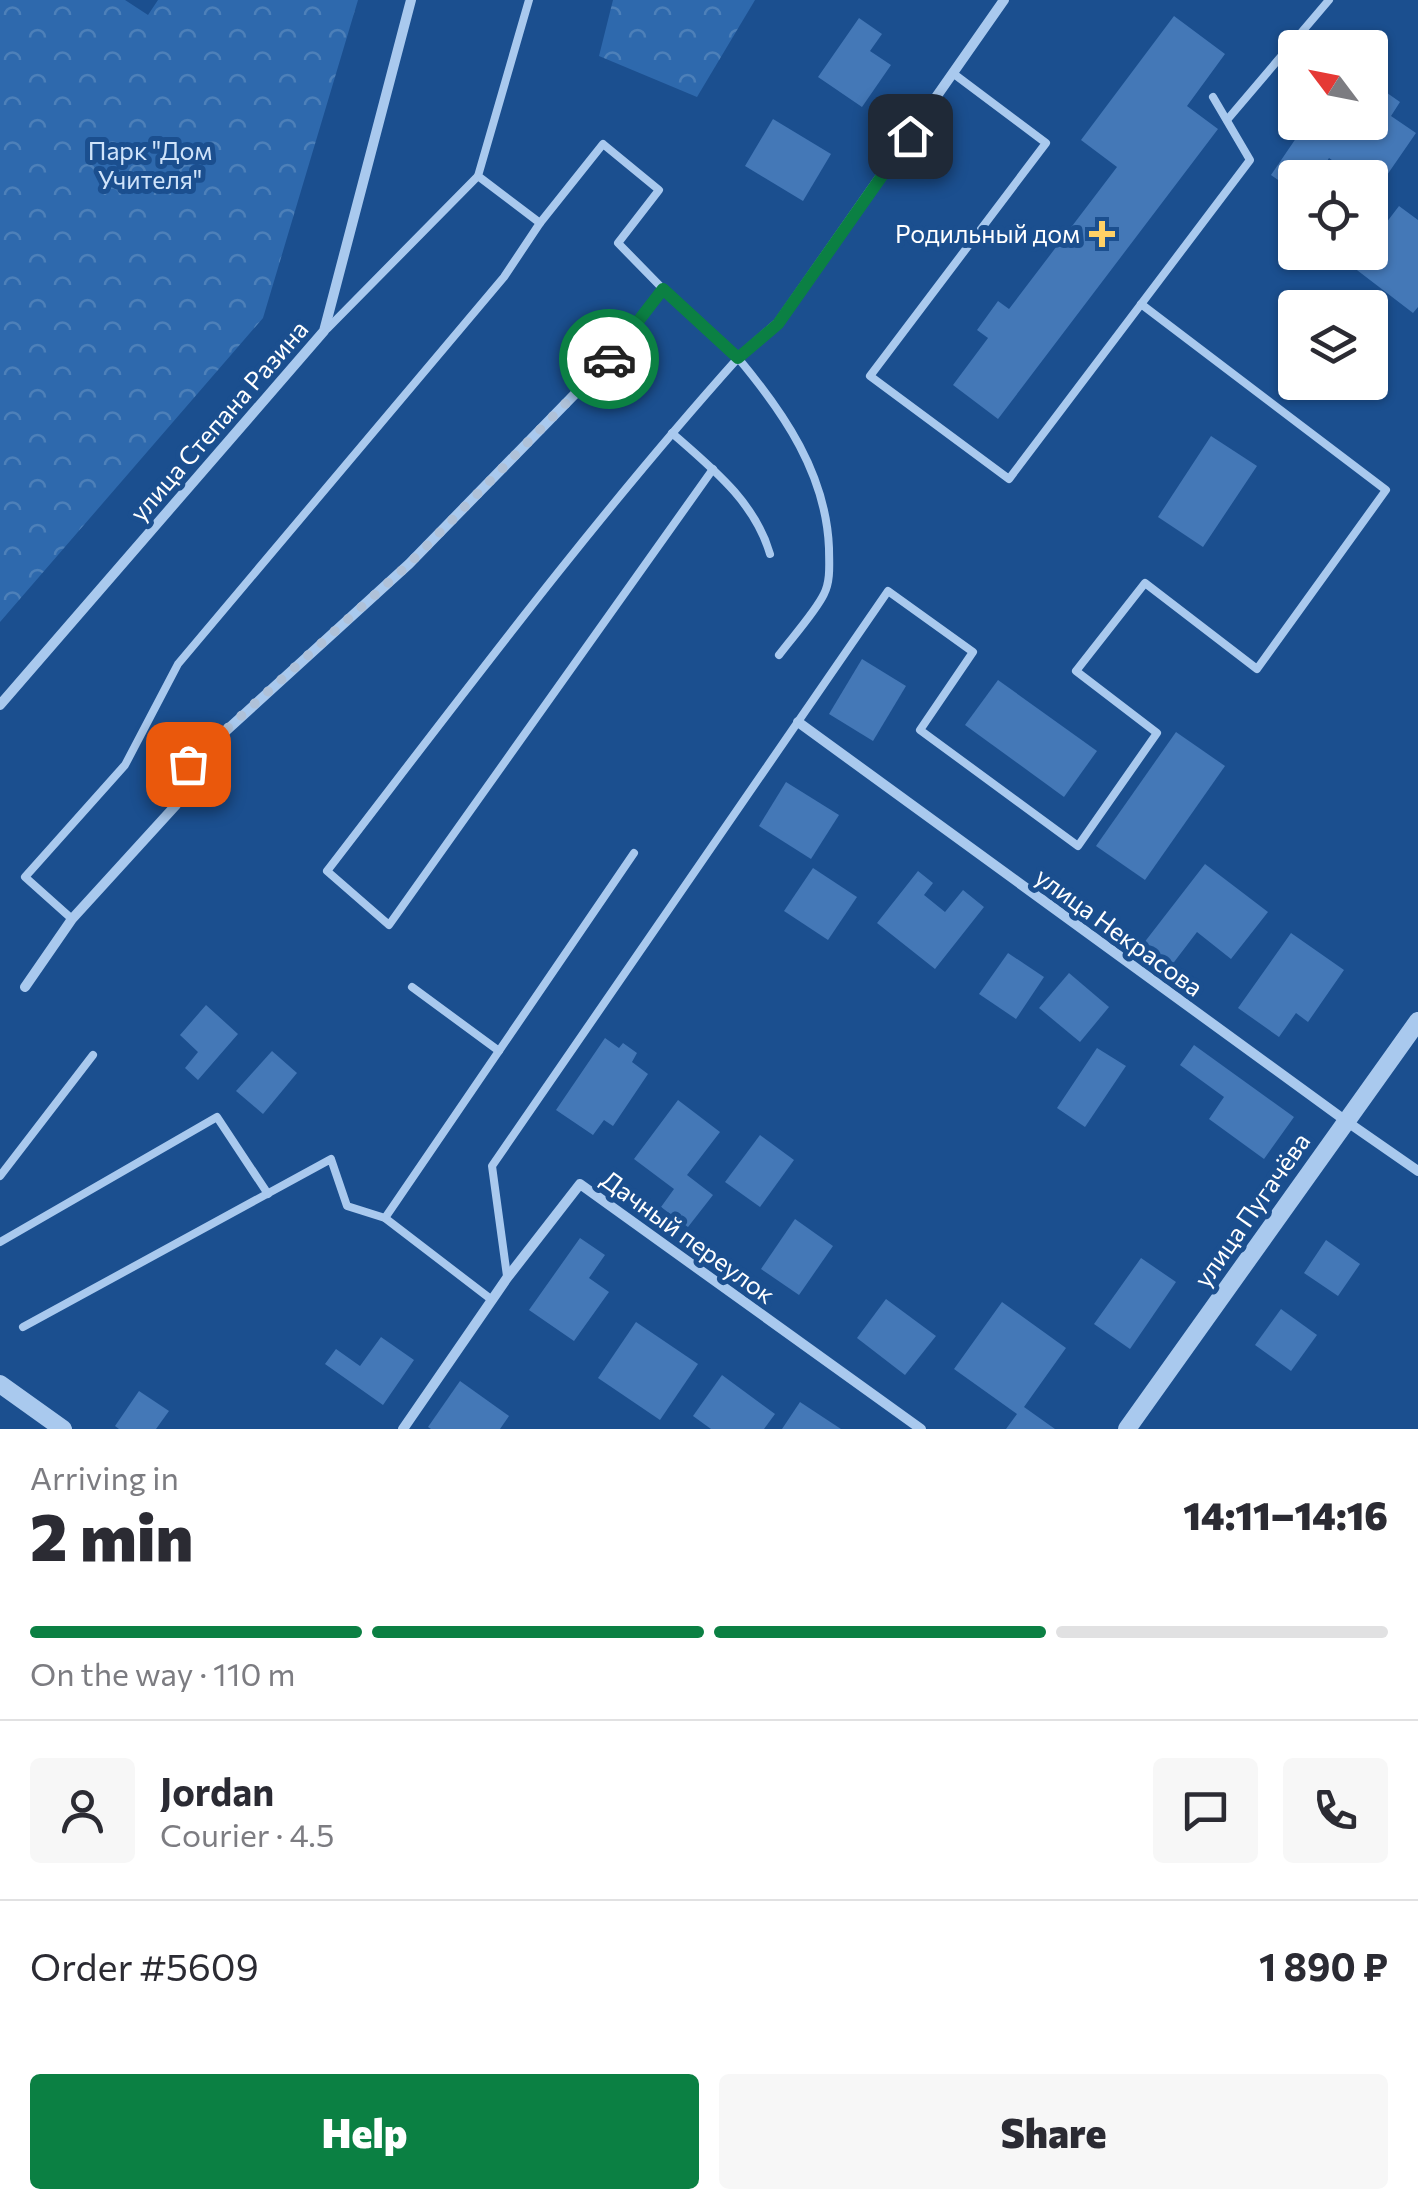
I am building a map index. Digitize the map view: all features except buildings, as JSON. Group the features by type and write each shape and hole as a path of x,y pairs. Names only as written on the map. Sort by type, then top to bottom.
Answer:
{"street":[{"name":"улица Степана Разина","path":"0,705 324,331 411,0"},
{"path":"25,987 72,919 176,806 160,790 409,564 612,356 663,289 738,358 778,324 1004,0"},
{"name":"улица Некрасова","path":"798,722 1418,1171"},
{"name":"улица Пугачёва","path":"1126,1429 1418,1021"},
{"name":"Дачный переулок","path":"403,1429 492,1300 580,1184 921,1429"},
{"path":"0,1384 63,1429"}],"lane":[{"path":"324,331 478,176 529,0"},
{"path":"1227,120 1329,0"},
{"path":"954,74 1046,143 870,376 1008,479 1250,160 1213,97"},
{"path":"72,919 25,876 125,764 178,664 504,278 540,223 603,144 659,190 618,243 663,289"},
{"path":"478,176 540,223"},
{"path":"508,1278 492,1166 888,591 974,652 920,730 1078,846 1157,734 1076,670 1145,583 1257,669 1386,490 1141,304"},
{"path":"713,469 389,924 327,871 519,621 738,358 799,441 817,484 828,534 829,574 824,594 779,656"},
{"path":"672,433 743,500 764,534 770,554"},
{"path":"385,1218 634,853"},
{"path":"412,987 499,1051"},
{"path":"0,1176 93,1054"},
{"path":"0,1242 217,1117 268,1194"},
{"path":"23,1328 332,1159 347,1206 385,1218 492,1300"}],"green space":[{"name":"Парк \"Дом Учителя\"","path":"0,0 125,0 148,15 158,0 358,0 263,318 0,622"},
{"path":"613,0 755,0 697,97 599,56"}],"way so far":[{"path":"188,764 409,564 609,359"}],"place":[{"name":"Родильный дом","path":"1102,234"}],"route":[{"path":"609,359 663,289 738,358 778,324 910,136"}]}
